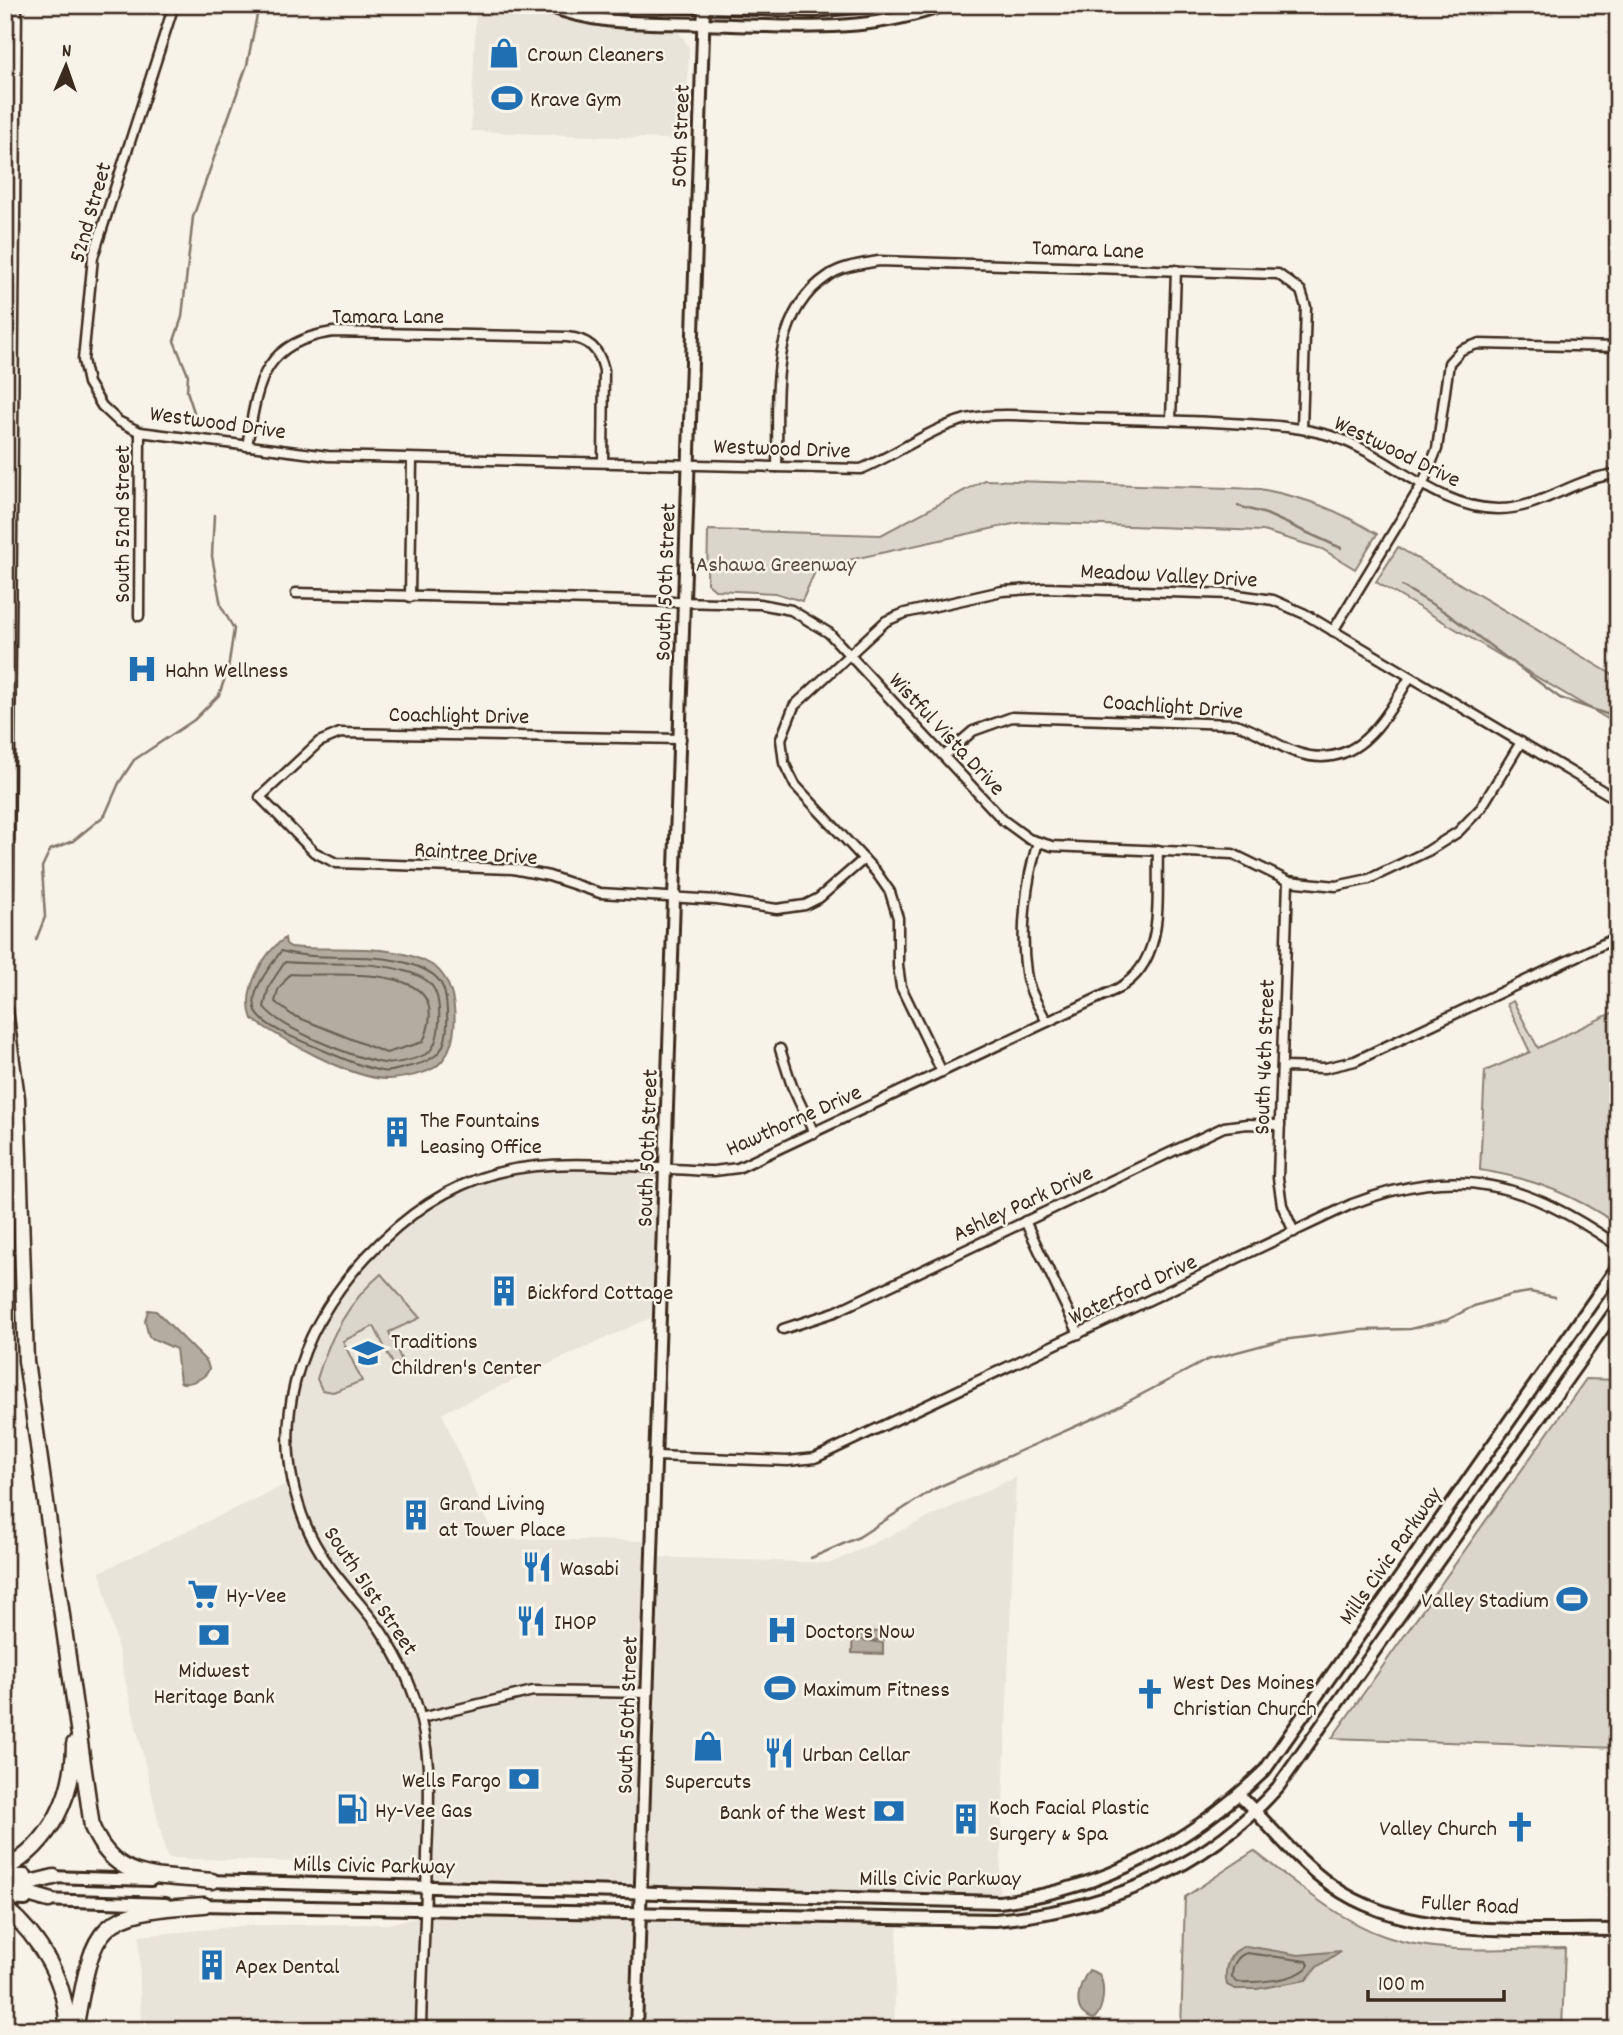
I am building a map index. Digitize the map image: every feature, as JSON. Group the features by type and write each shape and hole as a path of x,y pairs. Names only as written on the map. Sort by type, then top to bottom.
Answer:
{"highway":[{"path":"5,963 14,5"},
{"path":"5,1010 17,1098 26,1361 92,1827 100,1845 130,1871 212,1881"},
{"path":"5,1869 26,1855 47,1833 61,1810 69,1787 74,1711"},
{"path":"6,1888 25,1888 54,1877"},
{"path":"25,1888 49,1900"},
{"path":"75,2030 91,1949 102,1933 122,1917 147,1909 204,1905"},
{"path":"5,1908 24,1927 55,1974 67,2030"}],"main road":[{"path":"547,5 561,12 608,21 841,27 902,18 944,5"},
{"path":"645,5 783,10 840,10 879,5"},
{"name":"50th Street","path":"695,268 704,6"},
{"name":"South 50th Street","path":"636,2030 695,268"},
{"name":"Mills Civic Parkway","path":"54,1877 999,1902 1030,1899 1078,1886 1158,1853 1239,1795 1265,1770 1618,1266"},
{"name":"Mills Civic Parkway","path":"49,1900 965,1920 1049,1913 1113,1897 1169,1873 1223,1839 1256,1811 1278,1787 1618,1307"},
{"name":"Fuller Road","path":"1239,1795 1295,1854 1330,1885 1384,1913 1430,1924 1618,1930"}],"street":[{"name":"52nd Street","path":"121,423 102,406 84,370 91,272 99,236 174,5"},
{"name":"Tamara Lane","path":"777,467 780,358 785,333 794,312 807,294 828,275 851,266 879,261 1264,271 1278,274 1293,282 1306,307 1303,428"},
{"path":"1171,420 1175,270"},
{"name":"Tamara Lane","path":"247,446 258,384 264,374 283,351 315,335 333,332 567,337 580,338 597,351 604,370 603,462"},
{"path":"1333,631 1423,483 1437,449 1448,363 1461,350 1477,344 1618,347"},
{"name":"Westwood Drive","path":"121,423 140,432 328,456 861,469 937,430 981,417 1171,420 1303,428 1337,438 1449,499 1498,509 1521,508 1551,497 1576,483 1618,474"},
{"name":"South 52nd Street","path":"139,616 140,432"},
{"path":"410,597 412,459"},
{"name":"Meadow Valley Drive","path":"942,1072 901,987 895,905 882,880 795,785 781,751 784,728 794,706 876,628 897,616 1025,588 1255,596 1290,606 1618,800"},
{"name":"Wistful Vista Drive","path":"296,593 760,604 790,610 817,623 849,654 1017,832 1038,842 1062,846 1233,853 1288,881 1320,886 1353,884 1444,842 1481,808 1521,742"},
{"name":"Coachlight Drive","path":"944,756 986,724 1026,716 1235,724 1262,733 1297,753 1336,755 1371,737 1410,677"},
{"name":"Coachlight Drive","path":"260,797 319,741 340,733 681,739"},
{"name":"Raintree Drive","path":"260,797 314,852 336,863 513,869 549,876 600,893 790,908 819,898 864,859"},
{"path":"1038,842 1029,875 1025,960 1028,980 1047,1022"},
{"name":"Hawthorne Drive","path":"382,1240 438,1197 497,1173 542,1166 738,1168 1128,983 1145,965 1154,943 1158,850"},
{"name":"South 46th Street","path":"1288,881 1279,1192 1294,1232"},
{"path":"1282,1067 1325,1068 1355,1062 1618,937"},
{"path":"780,1049 792,1086 814,1133"},
{"name":"Ashley Park Drive","path":"783,1329 835,1312 1224,1127 1247,1124 1280,1125"},
{"name":"Waterford Drive","path":"656,1457 788,1461 815,1458 1294,1232 1374,1196 1420,1185 1462,1184 1533,1196 1574,1216 1618,1246"},
{"path":"1025,1222 1079,1334"},
{"name":"South 51st Street","path":"382,1240 326,1305 304,1350 290,1406 290,1459 299,1503 317,1547 392,1649 421,1718 429,1767 421,2030"},
{"path":"421,1718 533,1691 647,1693"}],"shaded area":[{"path":"476,5 534,5 561,17 588,24 678,31 689,47 686,140 471,131"},
{"path":"542,1166 666,1169 661,1313 442,1413 495,1539 653,1541 653,1557 831,1563 1016,1477 999,1902 427,1886 427,1866 167,1858 100,1572 293,1481 290,1459 293,1386 326,1305 397,1227 475,1180"},
{"path":"426,1907 898,1919 894,2030 141,2030 139,1936 252,1925 387,1924 425,1916"}],"green space":[{"name":"Ashawa Greenway","path":"984,480 1260,489 1321,505 1377,534 1355,569 1322,549 1263,531 1022,522 817,567 802,601 775,593 715,590 707,583 708,530 881,535"},
{"path":"1398,547 1618,678 1618,725 1376,582"},
{"path":"1513,1001 1538,1048 1618,1010 1618,1225 1586,1205 1552,1189 1480,1170 1485,1071 1530,1052 1507,1004"},
{"path":"381,1274 420,1318 389,1332 402,1361 394,1366 374,1326 343,1341 362,1381 333,1392 322,1390 317,1379 334,1335 359,1296"},
{"path":"1586,1379 1618,1380 1618,1748 1332,1738"},
{"path":"1254,1851 1333,1910 1384,1936 1450,1949 1565,1948 1562,2030 1181,2030 1185,1897"}],"water":[{"path":"285,938 286,944 291,947 381,950 416,958 432,965 441,973 453,998 454,1029 446,1056 438,1065 421,1073 393,1079 372,1077 317,1056 252,1019 249,997 256,974 269,953"},
{"path":"148,1310 156,1311 207,1362 209,1369 201,1378 192,1382 180,1382 176,1349 149,1337 145,1321"},
{"path":"853,1631 884,1632 884,1640 862,1640 883,1643 883,1654 852,1653"},
{"path":"1246,1946 1299,1955 1341,1951 1317,1967 1306,1980 1257,1989 1235,1989 1227,1985 1227,1967 1231,1956"},
{"path":"1089,1970 1099,1974 1103,1985 1102,2004 1094,2019 1082,2011 1078,1999"}],"waterway":[{"path":"194,412 187,391 188,375 174,341 182,317 193,217 247,65 259,5"},
{"path":"1238,506 1266,514 1341,548"},
{"path":"36,940 45,917 42,867 50,850 73,841 105,815 119,783 134,760 194,720 219,695 228,669 234,629 221,606 212,556 214,515"},
{"path":"1402,586 1445,612 1560,698 1618,718"},
{"path":"811,1558 859,1537 934,1489 1108,1412 1207,1360 1282,1340 1363,1330 1410,1329 1447,1320 1474,1306 1511,1295 1530,1292 1555,1297"}],"place":[{"name":"Crown Cleaners","path":"504,53"},
{"name":"Krave Gym","path":"507,98"},
{"name":"Hahn Wellness","path":"142,669"},
{"name":"The Fountains Leasing Office","path":"397,1132"},
{"name":"Bickford Cottage","path":"504,1291"},
{"name":"Traditions Children's Center","path":"368,1353"},
{"name":"Grand Living at Tower Place","path":"416,1515"},
{"name":"Wasabi","path":"537,1567"},
{"name":"Hy-Vee","path":"203,1594"},
{"name":"Valley Stadium","path":"1572,1599"},
{"name":"IHOP","path":"531,1621"},
{"name":"Doctors Now","path":"782,1630"},
{"name":"Midwest Heritage Bank","path":"214,1635"},
{"name":"Maximum Fitness","path":"780,1688"},
{"name":"West Des Moines Christian Church","path":"1150,1694"},
{"name":"Supercuts","path":"708,1746"},
{"name":"Urban Cellar","path":"779,1753"},
{"name":"Wells Fargo","path":"524,1779"},
{"name":"Hy-Vee Gas","path":"352,1809"},
{"name":"Bank of the West","path":"889,1811"},
{"name":"Koch Facial Plastic Surgery & Spa","path":"966,1819"},
{"name":"Valley Church","path":"1520,1827"},
{"name":"Apex Dental","path":"212,1965"}]}
